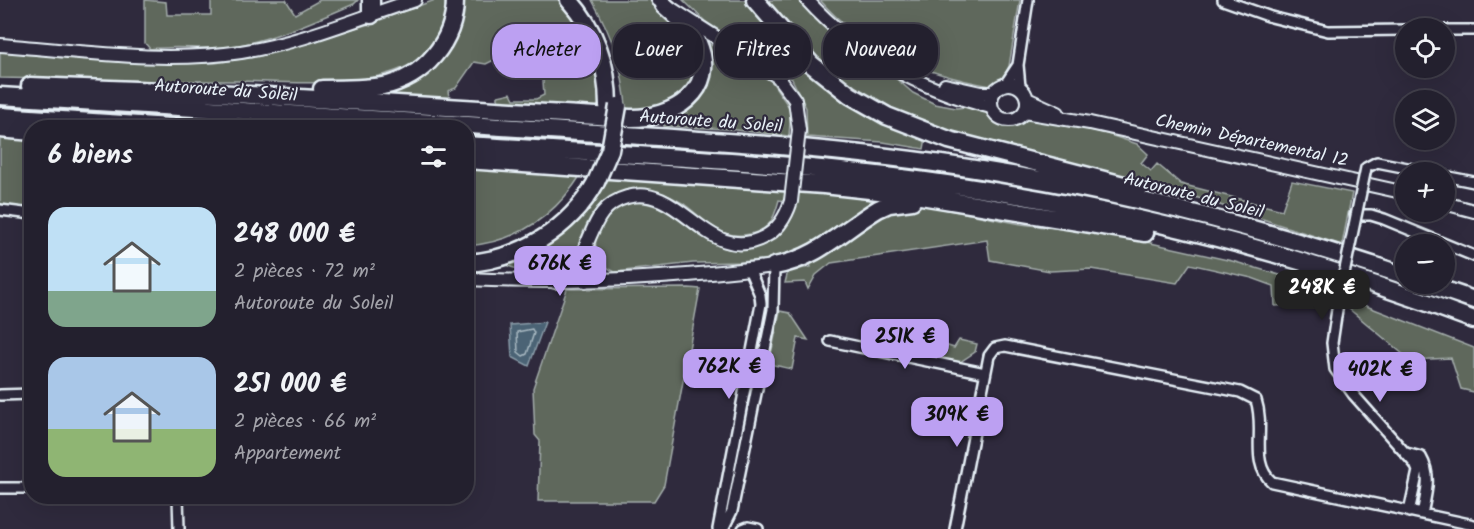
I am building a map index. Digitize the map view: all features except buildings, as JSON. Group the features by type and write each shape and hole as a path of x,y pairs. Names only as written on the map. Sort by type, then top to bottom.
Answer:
{"highway":[{"path":"216,93 228,89 361,88 384,86 400,80 425,66 442,45 452,23 454,0"},
{"path":"569,0 588,26 599,49 613,106"},
{"path":"474,261 507,255 555,231 576,211 591,182 613,106 617,81 608,44 596,19 582,0"},
{"path":"755,0 789,42 824,76 850,95 887,116 950,140 1191,202 1196,214"},
{"path":"0,85 216,93 630,118 653,117 673,111 687,101 698,85 702,66 701,53 695,39 665,2"},
{"name":"Autoroute du Soleil","path":"0,96 374,120"},
{"path":"0,116 62,120"},
{"name":"Autoroute du Soleil","path":"474,126 825,149 1012,175 1196,214 1309,245 1395,272"},
{"path":"0,129 24,131"},
{"name":"Autoroute du Soleil","path":"474,145 756,163 896,177 998,192 1109,214 1308,264 1474,320"},
{"path":"474,161 771,180 880,191 1094,223 1308,264"},
{"path":"474,252 502,247 538,231 591,182"},
{"path":"774,266 793,262 812,254 873,212 889,204 909,201 952,206 963,203"},
{"path":"1455,294 1474,300"}],"main road":[{"path":"0,45 158,57 205,56 266,47 371,8 415,0"},
{"path":"807,0 831,24"},
{"path":"582,281 587,241 593,225 603,211 616,201 631,196 647,196 661,200 708,233 736,244 755,241 770,233 783,219 791,201 799,130 795,100 782,80 769,69 665,2"},
{"path":"910,78 920,84 991,107"},
{"path":"929,78 952,88 981,93 993,93 1006,83 1020,87 1027,99 1049,110 1090,123"},
{"path":"993,93 991,107 995,114 1010,120 1018,118 1024,112 1027,99"},
{"path":"1024,112 1090,123"},
{"name":"Chemin Départemental 12","path":"1090,123 1395,191"},
{"path":"1455,206 1474,211"},
{"path":"584,260 611,279"},
{"path":"555,282 584,260"},
{"path":"474,279 582,281 774,266"}],"street":[{"path":"1020,87 1018,65 1028,0"},
{"path":"1223,0 1271,17 1328,31 1395,30"},
{"path":"1455,30 1474,30"},
{"path":"1006,83 1018,65"},
{"path":"1395,166 1377,162 1366,168 1355,215 1332,343 1335,369 1353,394 1415,464 1418,471 1409,512"},
{"path":"1455,178 1474,182"},
{"path":"0,210 24,213"},
{"path":"1355,215 1371,215 1384,219 1474,256"},
{"path":"721,529 732,512 771,320 774,266"},
{"path":"721,529 760,304 760,295 749,269"},
{"path":"830,341 985,373"},
{"path":"955,529 989,356 995,348 1005,346 1240,392 1256,400 1261,415 1259,460 1263,474 1272,482 1474,525"},
{"path":"0,395 24,394"},
{"path":"1406,453 1421,457 1427,468 1428,483 1422,514"},
{"path":"0,488 24,488"},
{"path":"178,504 179,529"},
{"path":"743,529 748,527 758,529"}],"green space":[{"path":"145,0 166,2 167,15 211,15 211,0 286,0 295,14 320,0 358,0 354,4 292,30 260,40 217,48 150,49 145,43"},
{"path":"435,0 445,0 445,11 440,32 429,50 403,68 364,79 299,83 0,78 0,52 164,63 215,63 261,56 369,24"},
{"path":"462,0 559,0 577,24 492,24 492,61 486,64 474,62 456,88 448,91 449,97 453,100 355,96 415,82 438,65 456,34"},
{"path":"592,0 649,0 664,10 675,24 613,24 613,46"},
{"path":"683,0 748,0 769,24 715,24 715,28"},
{"path":"762,0 799,0 823,24 823,65 811,52 811,24 784,24"},
{"path":"820,0 1020,0 1009,66 1003,78 991,86 938,73 938,24 845,24"},
{"path":"708,43 715,47 715,78 770,79 791,110 789,136 728,129 664,126 664,120 697,78 703,78 703,70 709,62"},
{"path":"811,69 926,138 924,149 883,142 807,137 806,108 792,79 811,78"},
{"path":"544,78 598,78 600,111 498,102 498,96 511,93 514,99 536,99 544,95"},
{"path":"622,78 693,78 690,89 666,109 627,113"},
{"path":"837,78 896,78 913,93 935,104 956,108 979,106 997,122 1008,125 1026,117 1104,133 1137,144 1148,154 1141,163 1151,171 1157,164 1181,184 1282,210 1292,181 1352,193 1342,245 1186,194 929,127 881,107"},
{"path":"0,135 24,138 24,208 0,204"},
{"path":"474,168 582,173 560,202 534,224 503,239 474,245"},
{"path":"608,176 882,197 894,206 923,205 1021,224 1119,236 1232,261 1317,286 1330,294 1328,303 1275,306 1274,286 1252,278 1190,264 1177,283 1091,269 1050,271 990,260 987,240 831,263 816,275 808,289 805,282 785,283 788,271 811,267 805,249 771,259 693,263 615,272 604,265 598,256 597,235 607,216 627,204 645,203 661,208 707,239 723,247 741,250 760,246 779,234 797,203 779,200 774,217 768,225 757,232 736,235 717,230 673,198 661,193 637,190 614,196 594,212 586,224 570,266 552,272 536,273 503,264 603,186"},
{"path":"567,289 700,289 664,485 654,501 538,501 540,441 535,435 533,388"},
{"path":"1356,302 1474,348 1474,392 1461,389 1451,358 1410,360 1348,308"},
{"path":"780,311 790,313 808,340 798,338 792,369 769,364"},
{"path":"959,340 977,344 975,352 960,362 903,352 909,345 942,351 945,345 954,348"}],"water":[{"path":"545,322 529,366 512,357 510,325"}]}
